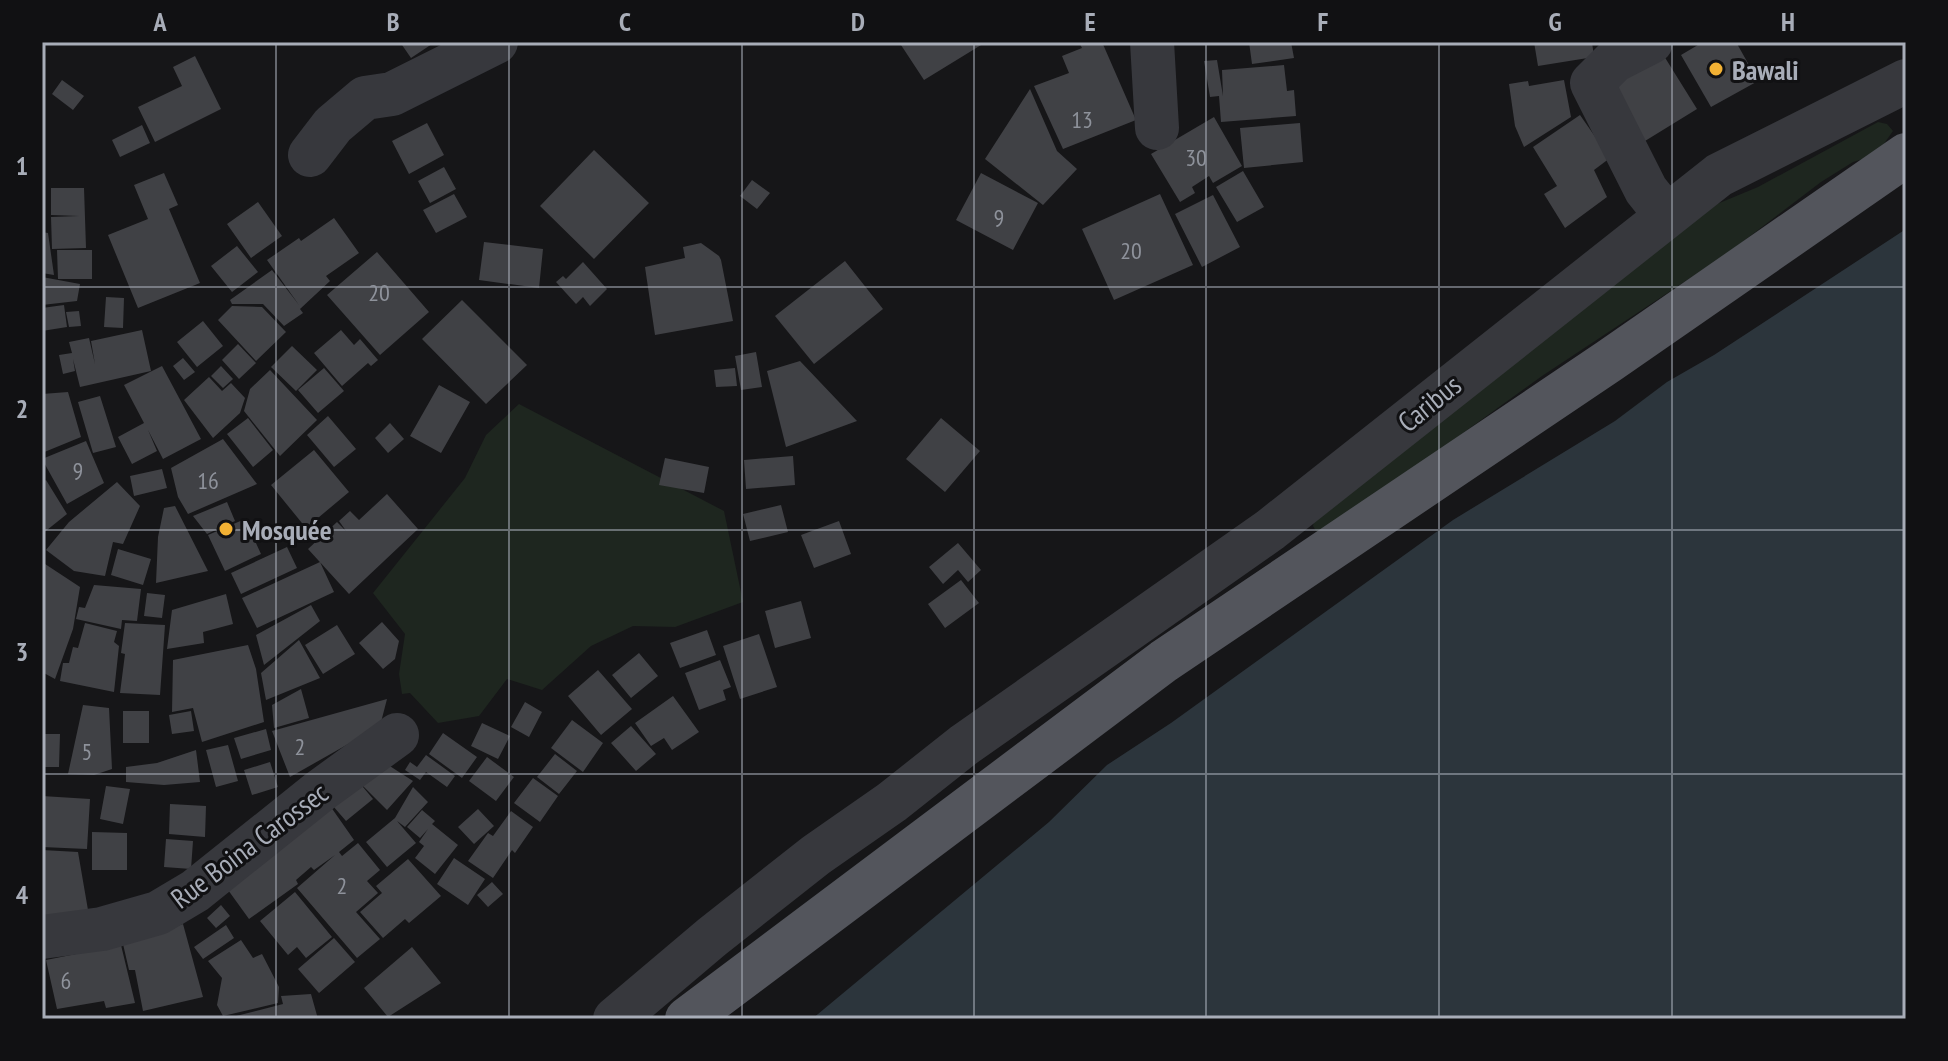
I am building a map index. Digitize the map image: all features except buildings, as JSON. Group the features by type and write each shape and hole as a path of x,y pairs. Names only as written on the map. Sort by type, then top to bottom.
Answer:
{"main road":[{"path":"687,1019 1164,661 1635,343 1906,155"}],"street":[{"path":"310,155 333,125 365,98 392,94 496,42"},
{"path":"1152,42 1157,128"},
{"path":"1651,42 1614,61 1592,83 1646,190 1666,215"},
{"name":"Caribus","path":"615,1019 712,937 964,745 1270,530 1719,175 1906,81"},
{"name":"Rue Boina Carossec","path":"42,937 102,929 158,913 195,891 320,791 397,735"}],"shaded area":[{"path":"1878,122 1887,124 1893,131 1876,155 1853,162 1821,182 1728,253 1542,376 1325,533 1316,531 1313,526 1315,516 1717,204 1758,187"},
{"path":"1906,229 1906,1019 812,1019 1049,822 1107,765 1171,723 1453,520 1615,421 1667,382 1714,355"},
{"path":"519,404 724,511 743,602 675,627 633,626 591,646 542,690 507,679 479,716 438,723 410,693 402,694 399,674 405,634 373,593 465,478 486,435"}],"place":[{"name":"Bawali","path":"1716,69"},
{"name":"Mosquée","path":"226,529"}]}
